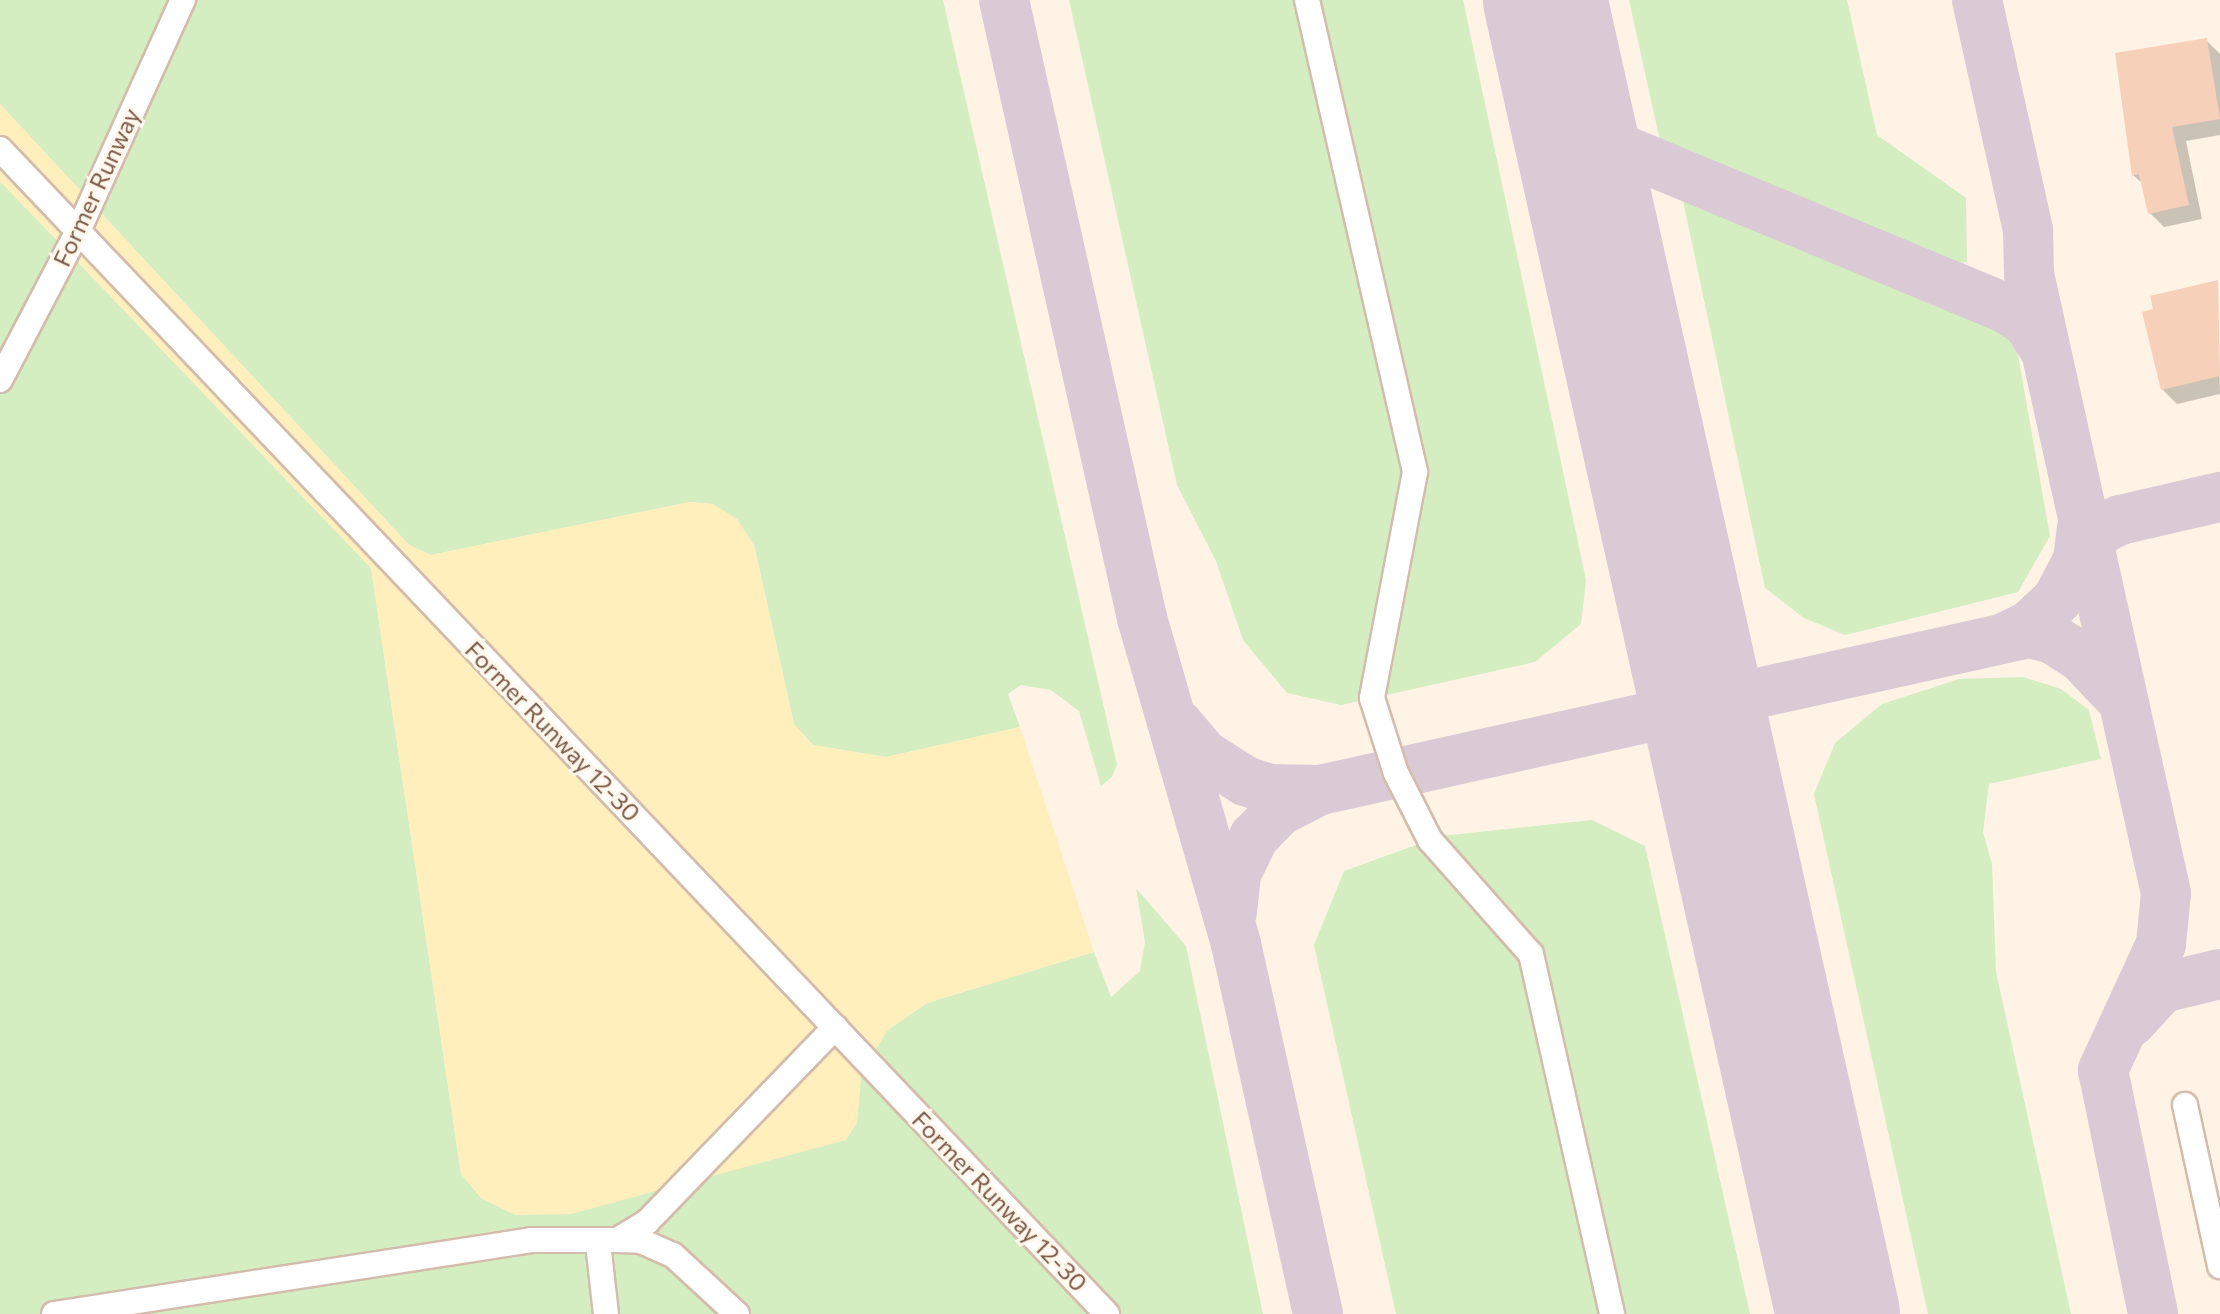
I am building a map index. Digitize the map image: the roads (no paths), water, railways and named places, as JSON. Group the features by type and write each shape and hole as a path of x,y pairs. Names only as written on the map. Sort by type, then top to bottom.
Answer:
{"lane":[{"name":"Former Runway","path":"2,376 78,231 183,0"},
{"path":"1307,0 1415,472 1372,698 1396,773 1430,840 1531,954 1612,1314"},
{"name":"Former Runway 12-30","path":"0,149 1107,1314"},
{"path":"608,1242 647,1222 835,1027"},
{"path":"2185,1105 2220,1266"},
{"path":"54,1314 531,1240 641,1241 673,1255 737,1314"},
{"path":"606,1314 608,1242"}]}
